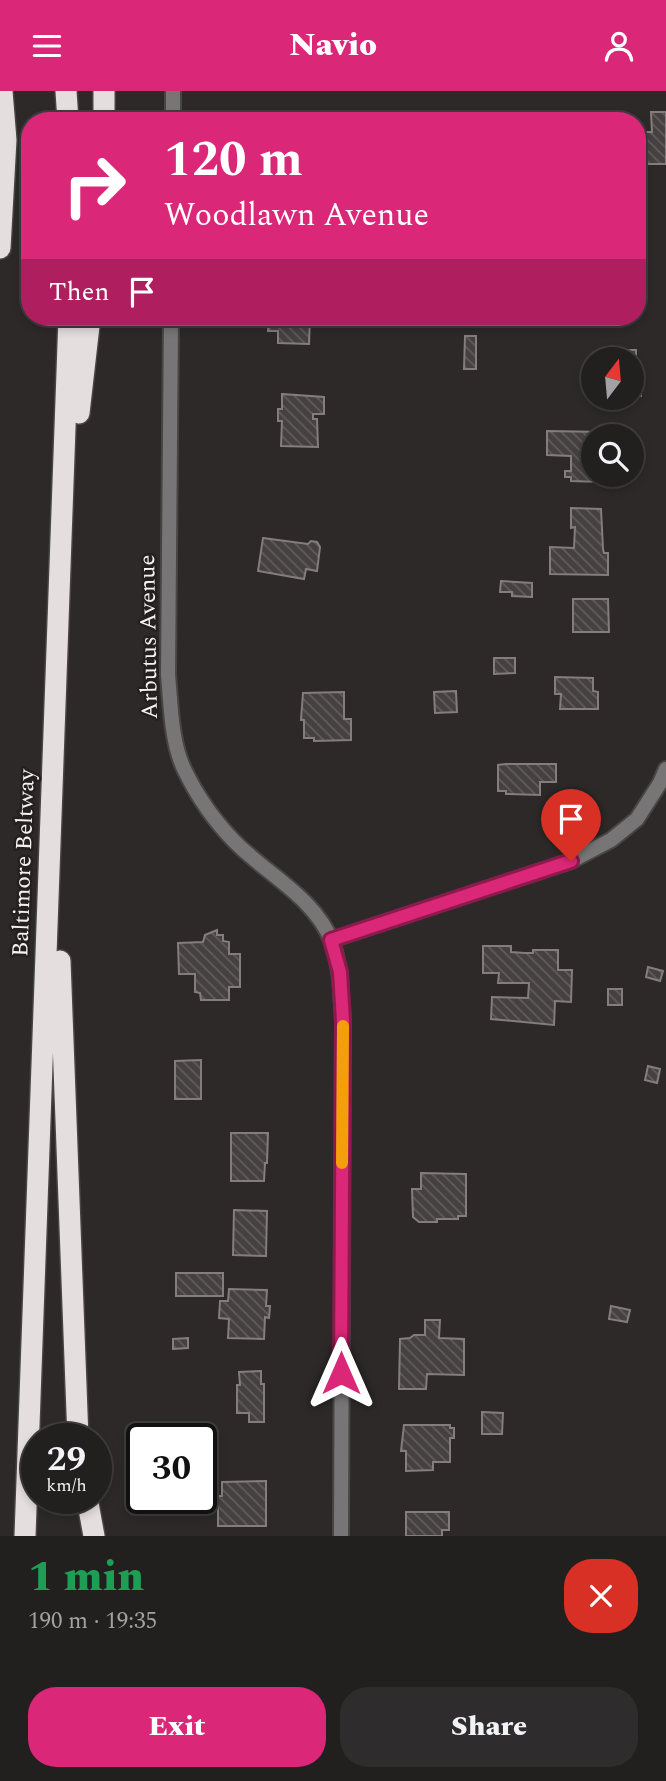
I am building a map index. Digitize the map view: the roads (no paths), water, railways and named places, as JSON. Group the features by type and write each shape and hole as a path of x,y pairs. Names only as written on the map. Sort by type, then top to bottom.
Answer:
{"highway":[{"path":"0,248 6,140 2,91"},
{"path":"66,91 67,112"},
{"path":"104,91 104,112"},
{"name":"Baltimore Beltway","path":"25,1536 69,326"},
{"path":"61,564 89,326"},
{"path":"53,773 77,1423"},
{"path":"90,1514 94,1536"}],"street":[{"path":"173,91 173,112"},
{"name":"Arbutus Avenue","path":"171,326 168,675 173,727 183,767 205,806 236,843 284,883 313,913 331,940 340,972 343,1021 341,1536"},
{"path":"331,940 571,861 611,840 637,818 666,769"}]}
